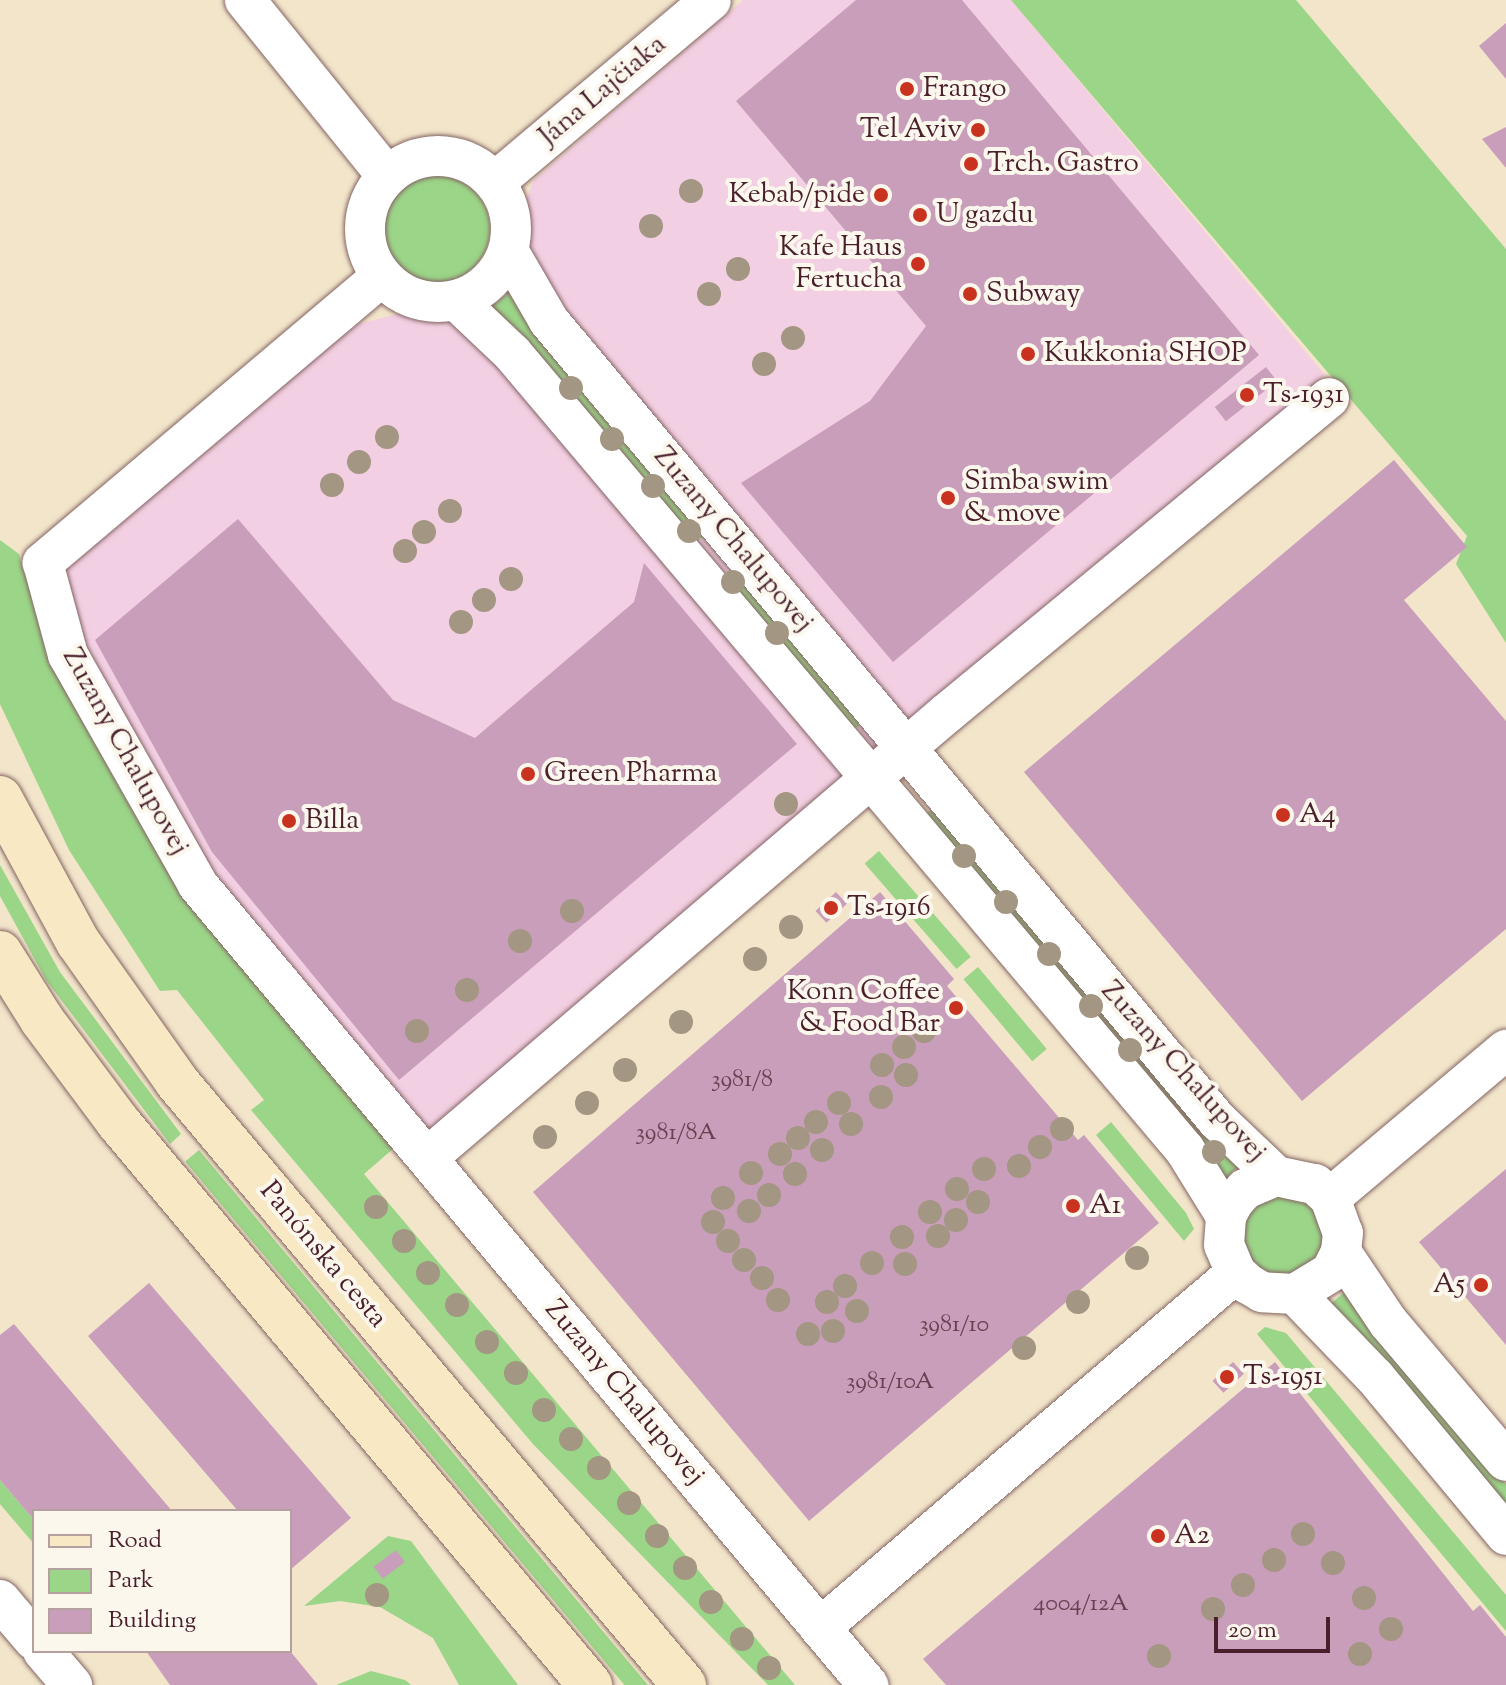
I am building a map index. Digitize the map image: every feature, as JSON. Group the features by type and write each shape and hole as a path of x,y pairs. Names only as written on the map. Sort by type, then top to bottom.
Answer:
{"main road":[{"name":"Panónska cesta","path":"0,798 98,974 177,1082 684,1685"},
{"path":"0,953 42,1020 138,1147 588,1684"}],"street":[{"path":"245,0 387,176"},
{"name":"Jána Lajčiaka","path":"495,182 711,0"},
{"path":"495,182 455,157 407,162 387,176 374,193 365,225 370,257 381,277 416,299 457,301 489,282 509,252"},
{"name":"Zuzany Chalupovej","path":"495,182 512,228 509,252 549,321 1217,1120 1276,1176"},
{"name":"Zuzany Chalupovej","path":"381,277 43,563 68,655 198,885 868,1685"},
{"name":"Zuzany Chalupovej","path":"457,301 512,353 1185,1150 1226,1216"},
{"path":"427,1158 906,748 1329,398"},
{"path":"1506,1050 1330,1198 1339,1214 1341,1252 1388,1322 1506,1461"},
{"name":"Zuzany Chalupovej","path":"1236,1273 1224,1245 1226,1216 1245,1189 1276,1176 1296,1177 1330,1198"},
{"path":"820,1628 1236,1273 1262,1292 1295,1294 1324,1279 1341,1252"},
{"path":"1295,1294 1375,1377 1506,1535"},
{"path":"0,1600 32,1638"},
{"path":"45,1653 72,1685"}],"shaded area":[{"path":"743,0 1011,0 1325,375 420,1145 207,881 39,585 354,325 497,289 533,181"}],"green space":[{"path":"1011,0 1296,0 1506,249 1506,643 1456,564 1467,536"},
{"path":"437,176 457,180 474,192 486,209 490,229 486,249 474,266 457,278 437,282 417,278 400,266 388,249 384,229 388,209 400,192 417,180"},
{"path":"511,290 707,533 690,548 487,311"},
{"path":"0,540 19,554 52,664 394,1148 364,1174 795,1685 768,1685 533,1444 251,1110 264,1100 177,990 160,991 69,850 0,704"},
{"path":"736,566 861,724 848,735 718,581"},
{"path":"937,805 1240,1164 1222,1183 921,818"},
{"path":"879,851 971,957 957,969 865,863"},
{"path":"0,865 60,972 181,1134 170,1144 46,980 0,896"},
{"path":"978,967 1047,1049 1032,1061 963,979"},
{"path":"1111,1122 1186,1213 1194,1229 1184,1241 1096,1135"},
{"path":"199,1150 648,1685 624,1685 185,1162"},
{"path":"1283,1196 1298,1199 1311,1208 1320,1221 1323,1236 1320,1251 1311,1264 1298,1273 1283,1276 1268,1273 1255,1264 1246,1251 1243,1236 1246,1221 1255,1208 1268,1199"},
{"path":"1348,1289 1506,1484 1506,1517 1328,1306"},
{"path":"1265,1327 1286,1333 1506,1595 1506,1631 1257,1334"},
{"path":"0,1480 32,1518 32,1542 0,1504"},
{"path":"388,1536 411,1541 518,1685 459,1685 433,1638 380,1607 340,1601 304,1606"},
{"path":"371,1671 405,1680 411,1685 336,1685"}],"building":[{"path":"856,0 962,0 1259,355 893,662 741,483 870,401 926,326 736,101"},
{"path":"1506,23 1506,79 1479,46"},
{"path":"1506,127 1506,168 1482,139"},
{"name":"Ts-1931","path":"1266,367 1277,381 1226,421 1215,407"},
{"name":"A4","path":"1394,460 1467,547 1404,600 1506,721 1506,929 1302,1101 1024,772"},
{"path":"238,519 393,700 475,738 634,602 644,563 797,744 399,1080 212,852 95,640"},
{"name":"Ts-1916","path":"836,892 847,904 826,923 816,911"},
{"name":"A1","path":"880,892 954,979 947,986 1078,1140 1084,1135 1159,1223 809,1521 533,1192"},
{"name":"A5","path":"1506,1169 1506,1345 1419,1242"},
{"path":"149,1283 351,1518 292,1568 292,1509 236,1509 88,1336"},
{"path":"14,1324 170,1509 32,1509 32,1518 0,1480 0,1335"},
{"name":"Ts-1951","path":"1233,1362 1244,1374 1223,1393 1213,1381"},
{"path":"1275,1362 1473,1611 1480,1605 1506,1637 1506,1685 946,1685 923,1659"},
{"path":"396,1550 405,1562 383,1579 374,1567"},
{"path":"147,1653 292,1653 318,1685 170,1685"}],"place":[{"name":"Frango","path":"907,89"},
{"name":"Tel Aviv","path":"978,130"},
{"name":"Trch. Gastro","path":"971,164"},
{"name":"Kebab/pide","path":"881,195"},
{"name":"U gazdu","path":"920,215"},
{"name":"Kafe Haus Fertucha","path":"918,264"},
{"name":"Subway","path":"970,294"},
{"name":"Kukkonia SHOP","path":"1028,354"},
{"name":"Ts-1931","path":"1247,395"},
{"name":"Simba swim & move","path":"948,498"},
{"name":"Green Pharma","path":"528,774"},
{"name":"A4","path":"1283,815"},
{"name":"Billa","path":"289,821"},
{"name":"Ts-1916","path":"831,908"},
{"name":"Konn Coffee & Food Bar","path":"956,1008"},
{"name":"A1","path":"1073,1206"},
{"name":"A5","path":"1481,1285"},
{"name":"Ts-1951","path":"1227,1377"},
{"name":"A2","path":"1158,1536"}]}
